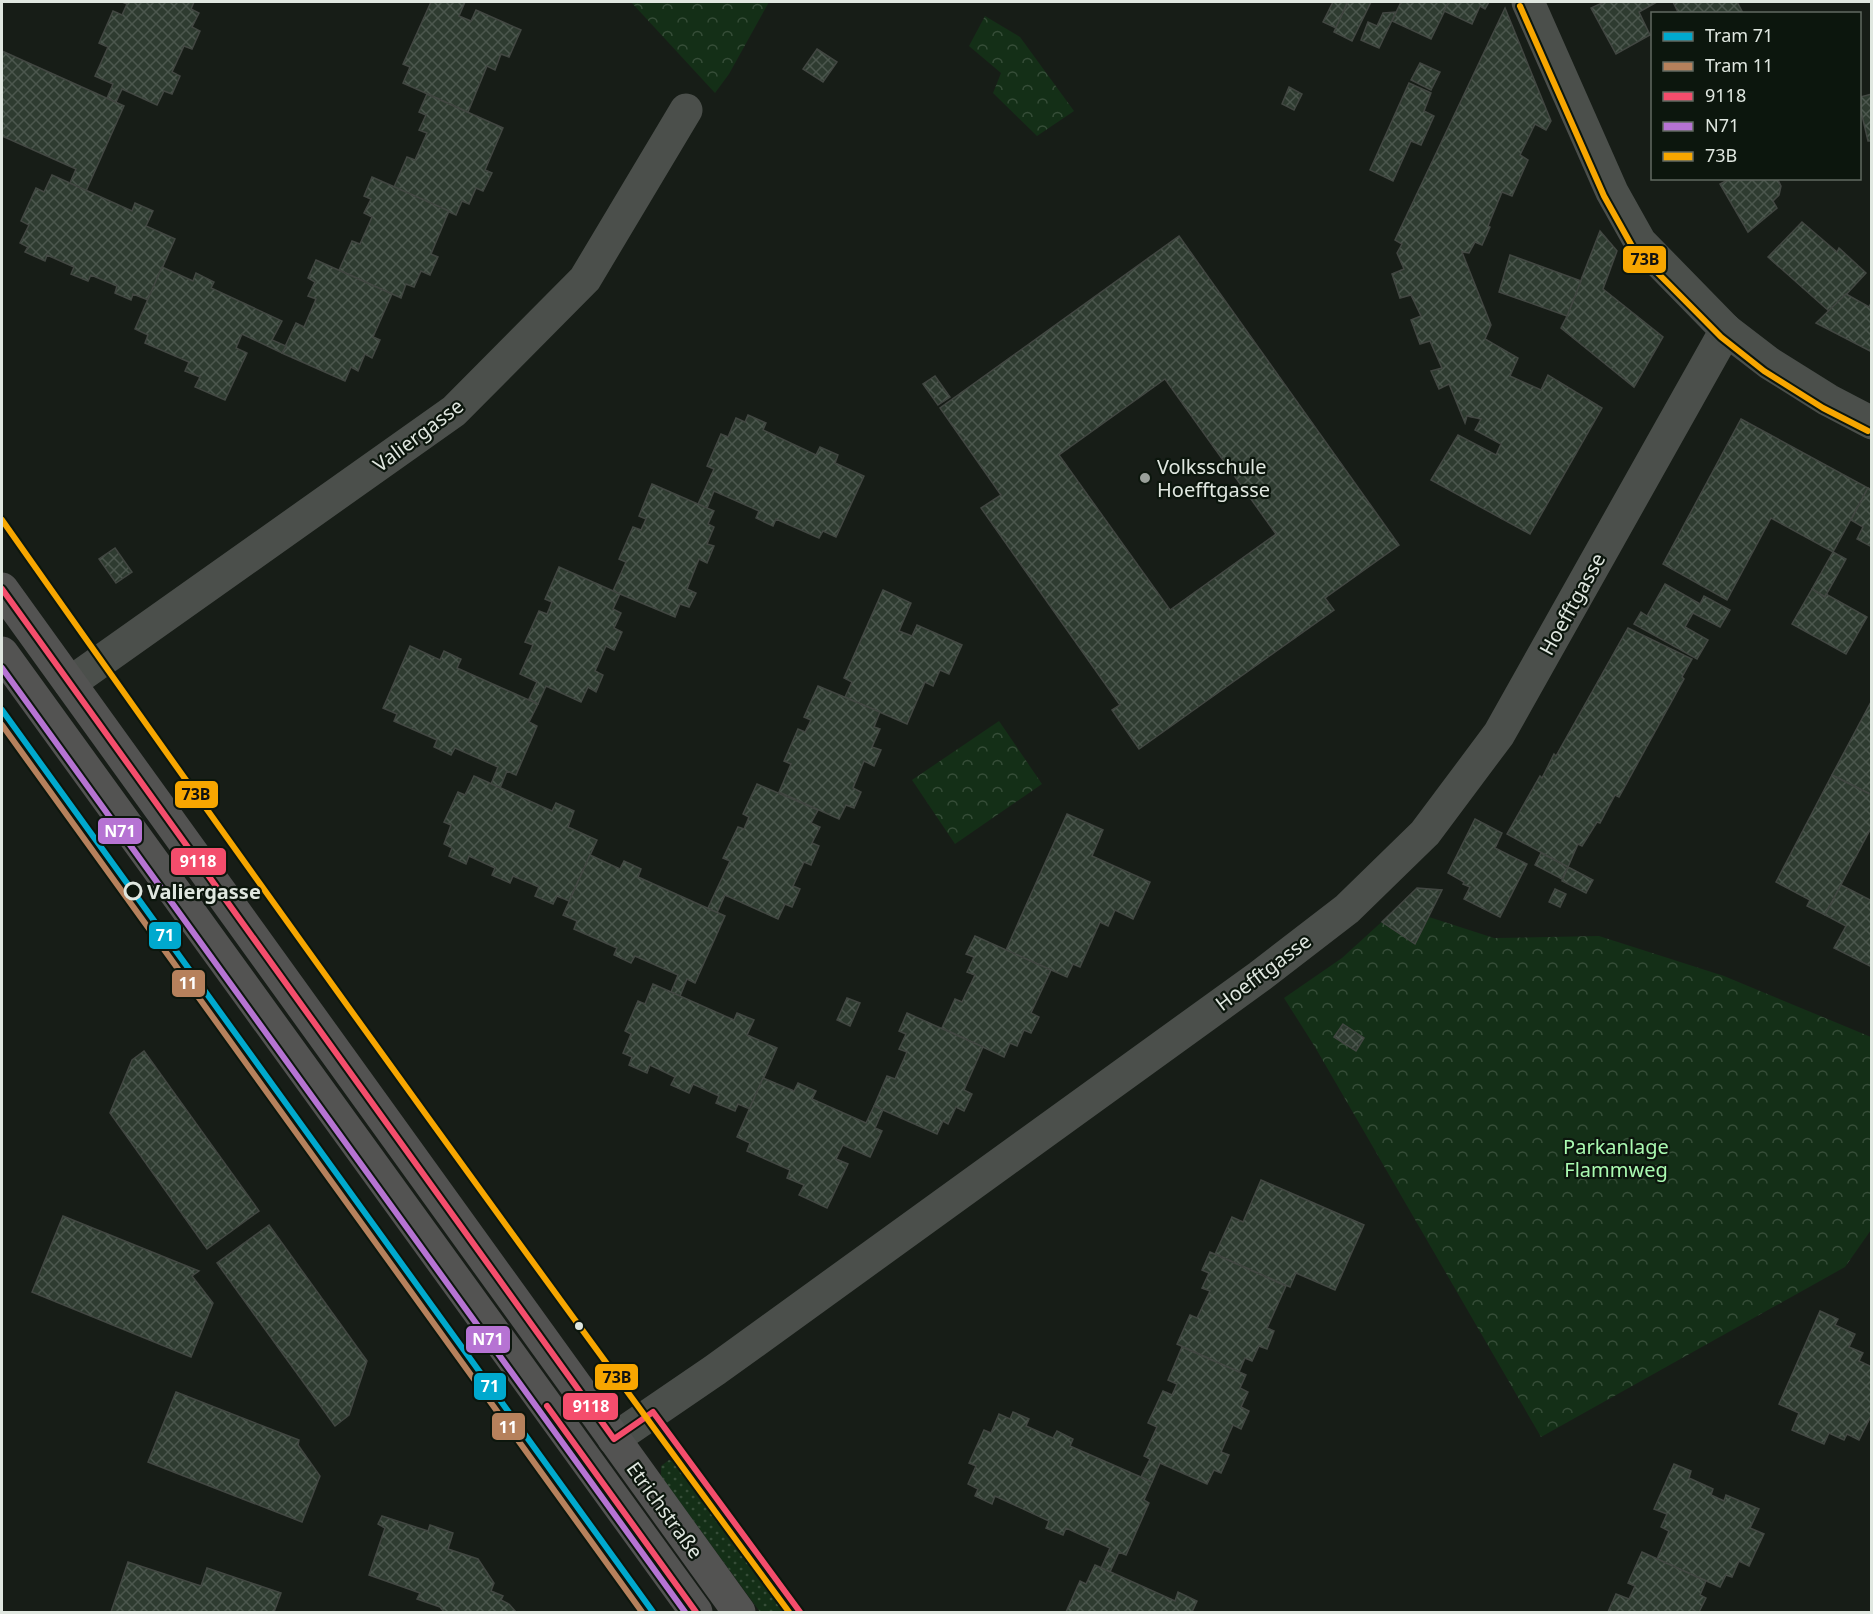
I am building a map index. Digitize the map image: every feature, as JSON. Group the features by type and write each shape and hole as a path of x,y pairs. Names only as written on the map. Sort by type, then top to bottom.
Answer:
{"main road":[{"name":"Etrichstraße","path":"2,589 739,1612"},
{"name":"Etrichstraße","path":"2,653 696,1612"}],"street":[{"path":"1528,2 1612,192 1640,242 1725,330 1768,363 1828,400 1872,423"},
{"name":"Valiergasse","path":"70,683 454,411 585,279 686,110"},
{"name":"Hoefftgasse","path":"614,1439 715,1370 1260,976 1347,909 1425,833 1499,734 1725,330"}],"green space":[{"path":"631,2 769,2 729,74 715,93"},
{"path":"985,16 1020,37 1074,111 1037,136 993,93 1001,73 969,46"},
{"path":"999,721 1042,784 955,844 912,780"},
{"name":"Parkanlage Flammweg","path":"1398,907 1494,938 1599,936 1724,976 1871,1037 1871,1230 1845,1267 1541,1437 1315,1047 1284,998 1342,958"},
{"path":"669,1460 678,1464 687,1473 787,1612 760,1612 661,1476 661,1466"}],"building":[{"path":"122,2 194,2 191,9 199,13 192,27 200,31 192,49 184,46 172,72 180,76 172,94 164,91 157,105 122,89 116,102 107,98 113,84 95,76 108,47 99,43 113,11 122,15 127,4"},
{"path":"431,2 465,2 459,16 471,21 476,10 521,30 509,57 501,54 495,70 487,66 468,112 403,83 410,67 403,64"},
{"path":"1333,2 1347,3 1336,28 1323,22"},
{"path":"1348,2 1371,2 1352,41 1334,32"},
{"path":"1401,2 1449,2 1431,39 1392,21"},
{"path":"1449,2 1489,2 1485,9 1480,6 1472,24 1444,11"},
{"path":"1604,2 1657,2 1639,12 1650,35 1616,54 1591,8"},
{"path":"1673,2 1737,2 1742,12 1678,12"},
{"path":"1505,8 1551,121 1546,130 1535,124 1520,155 1528,160 1512,196 1502,192 1482,245 1475,242 1469,253 1462,252 1491,325 1485,339 1518,358 1510,376 1541,390 1548,375 1602,408 1530,534 1431,480 1458,435 1496,455 1501,444 1475,430 1481,419 1467,416 1465,423 1449,384 1439,389 1431,371 1442,368 1430,341 1420,344 1411,320 1421,316 1411,295 1400,298 1392,274 1404,269 1397,253 1402,244 1395,240"},
{"path":"1396,12 1379,48 1361,40 1368,22 1377,26 1383,13"},
{"path":"817,49 837,62 823,82 803,69"},
{"path":"2,51 124,106 86,191 70,183 76,169 2,136"},
{"path":"1420,63 1440,72 1431,90 1411,80"},
{"path":"1409,83 1431,93 1424,111 1434,116 1421,145 1411,141 1393,181 1370,170"},
{"path":"1289,87 1302,94 1294,110 1282,104"},
{"path":"427,94 503,128 485,170 492,173 483,191 476,188 469,204 462,201 456,215 394,187 407,157 415,160 427,133 419,130 426,115 419,112"},
{"path":"1872,94 1872,141 1868,141 1861,111 1861,97"},
{"path":"52,175 132,211 135,203 153,211 146,226 175,239 148,300 133,294 131,300 115,293 117,286 91,275 88,281 71,274 74,267 47,255 45,261 25,252 28,247 20,243 29,225 21,221 36,188 44,192"},
{"path":"372,177 449,211 431,254 438,257 430,275 421,271 414,287 406,284 401,298 339,270 352,241 360,244 372,217 364,213 371,199 364,196"},
{"path":"1727,180 1778,180 1781,186 1779,195 1773,201 1777,208 1748,232 1720,184"},
{"path":"1802,222 1837,252 1839,248 1866,273 1830,312 1768,257"},
{"path":"1600,231 1617,251 1603,289 1663,337 1634,387 1561,328"},
{"path":"1179,236 1399,545 1325,598 1334,610 1139,749 1112,710 1120,705 981,508 1001,495 940,408","holes":["1165,379 1276,534 1170,610 1059,455"]},
{"path":"1510,255 1581,281 1567,316 1499,292"},
{"path":"316,260 392,294 373,337 380,340 372,358 365,354 358,371 351,367 345,381 282,353 296,323 304,327 316,299 308,296 315,282 308,278"},
{"path":"162,267 193,281 196,273 214,282 211,288 282,321 272,340 286,346 282,353 242,334 236,348 247,353 225,400 195,387 200,377 185,371 189,362 145,343 148,335 135,329"},
{"path":"1846,294 1869,307 1872,301 1872,352 1816,323"},
{"path":"935,376 950,397 938,405 923,384"},
{"path":"748,415 766,423 763,430 816,455 820,447 838,455 835,463 864,476 836,537 823,531 819,538 776,519 773,526 756,518 759,511 714,491 707,508 698,504 714,469 707,466 721,434 728,437 736,418 745,422"},
{"path":"1741,419 1868,488 1833,552 1771,518 1727,600 1663,564"},
{"path":"652,484 714,511 708,524 714,527 707,544 714,546 707,563 699,559 687,589 696,593 689,607 680,604 675,617 613,591 626,562 619,559 633,527 641,530 646,519 639,516"},
{"path":"1868,488 1872,490 1872,547 1857,539 1863,527 1851,520"},
{"path":"115,548 132,572 116,583 99,559"},
{"path":"1833,552 1846,559 1825,597 1812,589"},
{"path":"559,567 620,594 613,609 621,613 614,628 622,632 614,650 606,646 595,671 603,675 596,692 588,687 581,702 546,686 538,704 529,699 537,682 520,674 533,645 525,642 539,611 547,614 552,602 545,599"},
{"path":"1665,584 1700,604 1704,596 1730,610 1720,627 1693,613 1685,627 1708,640 1697,659 1634,624 1641,612 1647,616"},
{"path":"1812,589 1825,597 1826,594 1867,617 1846,654 1792,624"},
{"path":"883,590 911,603 899,631 912,636 917,625 962,645 949,674 940,670 933,686 925,682 907,724 845,697 852,682 844,678"},
{"path":"1628,628 1692,659 1682,677 1684,679 1619,797 1615,795 1600,823 1597,822 1582,846 1578,844 1568,867 1507,834 1540,776 1542,778 1554,754 1556,756"},
{"path":"410,646 440,660 444,651 461,659 457,668 538,704 529,722 537,726 516,775 507,771 500,788 491,784 498,767 455,748 451,755 434,747 437,740 394,721 397,714 383,708"},
{"path":"818,686 880,712 874,727 880,729 872,747 881,750 874,766 864,761 853,788 861,792 854,808 846,805 839,819 779,792 791,764 784,761 798,729 805,732 811,720 804,717"},
{"path":"1872,700 1872,795 1832,775"},
{"path":"1832,775 1872,795 1872,826 1825,915 1807,906 1810,900 1776,882"},
{"path":"474,776 552,811 556,803 574,811 568,827 597,840 569,901 557,896 553,904 535,896 539,887 513,876 510,883 492,875 495,868 469,856 466,864 449,856 452,848 444,844 451,825 444,822 458,792 465,795"},
{"path":"757,784 818,810 811,823 820,827 812,843 819,846 811,865 804,862 793,886 800,889 792,907 785,904 778,919 725,895 717,913 708,908 730,861 723,858 738,827 744,829 749,817 743,814"},
{"path":"1067,814 1103,830 1092,856 1150,882 1133,919 1115,910 1108,926 1100,922 1080,967 1073,964 1067,977 1006,950"},
{"path":"1475,819 1502,833 1495,848 1527,864 1500,917 1464,899 1470,887 1448,873"},
{"path":"1541,853 1568,867 1562,879 1535,865"},
{"path":"590,855 620,869 624,861 641,869 638,877 725,916 695,983 687,979 680,996 671,992 678,975 635,956 631,963 614,955 617,948 574,929 577,921 563,915"},
{"path":"1568,867 1593,880 1586,893 1562,881"},
{"path":"1841,885 1872,901 1872,967 1834,948 1846,926 1825,915"},
{"path":"1417,888 1442,890 1415,944 1382,922"},
{"path":"1555,889 1566,894 1560,907 1549,902"},
{"path":"975,936 1051,970 1031,1013 1039,1017 1031,1033 1024,1030 1017,1046 1010,1043 1004,1057 942,1028 955,999 962,1002 975,975 967,972 974,957 966,954"},
{"path":"653,984 734,1020 737,1013 754,1020 747,1035 777,1048 750,1109 738,1104 735,1111 716,1103 719,1096 693,1084 689,1093 671,1085 675,1077 650,1065 647,1073 629,1065 632,1057 623,1053 631,1034 625,1031 638,1001 645,1004"},
{"path":"847,998 860,1003 850,1026 837,1020"},
{"path":"907,1013 983,1047 964,1090 972,1094 964,1111 956,1107 948,1124 943,1121 937,1134 874,1106 887,1076 895,1079 907,1052 899,1049 906,1034 899,1031"},
{"path":"1343,1024 1364,1038 1356,1051 1334,1037"},
{"path":"144,1051 259,1211 207,1249 110,1113 132,1060"},
{"path":"763,1078 794,1091 798,1083 816,1091 812,1099 866,1123 874,1106 883,1110 875,1128 882,1131 870,1157 843,1145 836,1159 848,1164 827,1208 799,1195 804,1185 787,1178 790,1170 747,1151 750,1143 737,1137"},
{"path":"1261,1180 1364,1225 1335,1290 1296,1273 1290,1287 1215,1254 1232,1217 1243,1222"},
{"path":"63,1216 199,1271 192,1276 213,1303 191,1357 32,1292"},
{"path":"269,1225 367,1361 349,1415 335,1426 217,1263"},
{"path":"1210,1252 1286,1286 1267,1328 1274,1331 1267,1349 1259,1346 1252,1361 1245,1358 1239,1372 1177,1344 1190,1315 1197,1318 1210,1291 1202,1288 1209,1273 1202,1270"},
{"path":"1820,1311 1838,1319 1835,1325 1855,1334 1849,1347 1863,1353 1859,1361 1872,1367 1872,1414 1859,1440 1847,1434 1844,1440 1829,1433 1824,1444 1792,1430 1799,1413 1779,1404"},
{"path":"1182,1347 1246,1375 1240,1388 1248,1392 1241,1407 1249,1411 1241,1429 1233,1425 1221,1452 1229,1455 1221,1473 1214,1470 1207,1484 1160,1463 1152,1482 1141,1477 1150,1459 1144,1456 1157,1427 1148,1423 1163,1391 1172,1395 1177,1384 1168,1380"},
{"path":"176,1392 299,1440 298,1445 320,1476 302,1522 148,1462"},
{"path":"1013,1412 1029,1419 1026,1426 1053,1438 1057,1431 1073,1439 1070,1446 1152,1482 1144,1500 1149,1503 1126,1555 1119,1552 1110,1572 1101,1568 1110,1548 1066,1528 1063,1535 1046,1528 1049,1521 995,1496 992,1504 975,1496 978,1489 968,1484 976,1466 969,1463 984,1430 991,1433 999,1414 1010,1419"},
{"path":"1674,1464 1691,1471 1689,1478 1713,1489 1711,1495 1724,1501 1726,1495 1759,1509 1750,1528 1764,1534 1749,1566 1739,1561 1732,1577 1726,1575 1720,1587 1657,1559 1669,1531 1661,1527 1667,1514 1654,1509"},
{"path":"382,1516 428,1531 430,1525 453,1533 448,1549 478,1559 494,1583 491,1591 503,1596 501,1600 509,1604 516,1612 444,1612 440,1607 417,1599 420,1593 369,1575 385,1528 378,1524"},
{"path":"1642,1552 1706,1581 1700,1595 1706,1598 1699,1612 1608,1612 1616,1594 1629,1599 1635,1586 1628,1583"},
{"path":"128,1562 201,1586 207,1568 281,1593 274,1612 111,1612"},
{"path":"1095,1565 1175,1601 1178,1592 1197,1601 1192,1612 1066,1612 1080,1581 1086,1584"}],"tram line":[{"name":"71","path":"2,710 653,1612"},
{"name":"11","path":"2,725 642,1612"}],"transit line":[{"name":"73B","path":"1520,6 1604,196 1633,248 1721,337 1764,371 1823,408 1868,431"},
{"name":"73B","path":"2,520 392,1068 789,1612"},
{"name":"9118","path":"2,589 614,1439 653,1412 800,1612"},
{"name":"N71","path":"2,668 685,1612"},
{"name":"9118","path":"547,1406 696,1612"}],"place":[{"name":"Volksschule Hoefftgasse","path":"1145,478"},
{"name":"Valiergasse","path":"133,891"}]}
